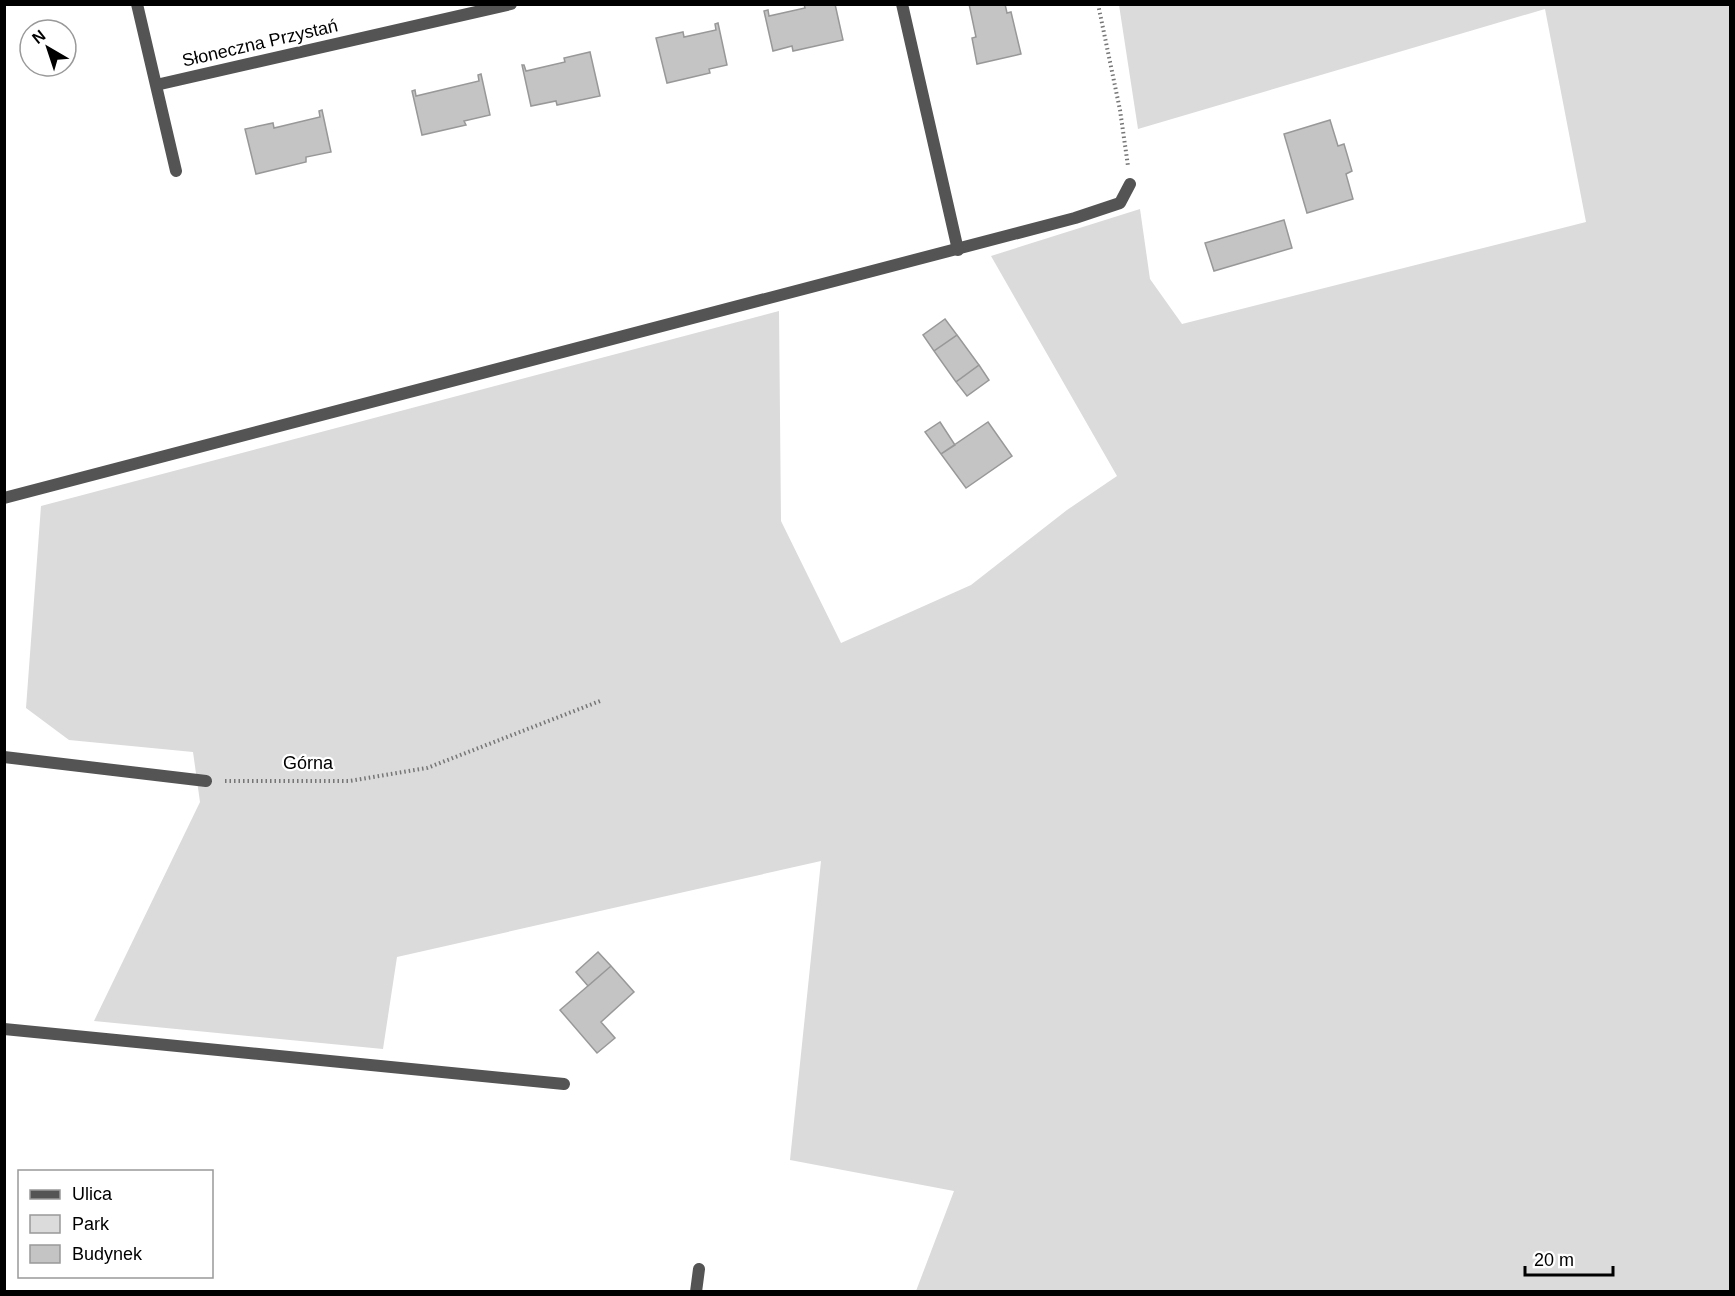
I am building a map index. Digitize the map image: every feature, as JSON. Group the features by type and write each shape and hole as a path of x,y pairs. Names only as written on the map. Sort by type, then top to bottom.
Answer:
{"street":[{"path":"137,4 176,171"},
{"name":"Słoneczna Przystań","path":"156,85 511,4"},
{"path":"902,4 958,250"},
{"path":"4,498 1075,218 1120,203 1130,184"},
{"path":"4,757 206,781"},
{"path":"4,1029 564,1084"},
{"path":"696,1292 699,1269"}],"path":[{"path":"1098,4 1120,110 1130,184"},
{"name":"Górna","path":"206,781 349,781 427,768 600,701"}],"green space":[{"path":"1119,5 1730,5 1730,1291 916,1291 954,1191 790,1160 821,861 397,957 383,1049 94,1021 200,802 193,752 69,740 26,708 41,506 779,311 781,521 841,643 971,585 1067,510 1117,476 991,256 1140,209 1150,279 1182,324 1586,222 1545,9 1138,129"}],"building":[{"path":"804,4 835,4 843,40 793,51 792,46 773,51 764,11 768,10 769,16 805,8"},
{"path":"969,4 1005,4 1007,13 1011,12 1021,54 977,64 972,38 976,37"},
{"path":"718,23 727,65 709,69 710,73 667,83 656,38 683,32 684,37 716,30 715,24"},
{"path":"590,52 600,96 557,105 556,101 531,106 522,65 526,71 565,62 564,58"},
{"path":"481,74 490,115 464,121 466,125 422,135 412,91 415,90 416,96 479,81 478,75"},
{"path":"322,110 331,152 306,157 306,162 256,174 245,129 273,123 274,128 320,117 319,111"},
{"path":"1330,120 1338,146 1344,144 1352,171 1346,174 1353,199 1307,213 1284,134"},
{"path":"1284,220 1292,248 1214,271 1205,243"},
{"path":"945,319 957,335 934,351 923,335"},
{"path":"957,335 979,365 956,382 934,351"},
{"path":"979,365 989,380 967,396 956,382"},
{"path":"940,422 955,445 941,454 925,432"},
{"path":"988,422 1012,456 966,488 941,454"},
{"path":"598,952 611,966 588,986 576,972"},
{"path":"611,966 634,992 601,1022 615,1038 597,1053 560,1010"}]}
